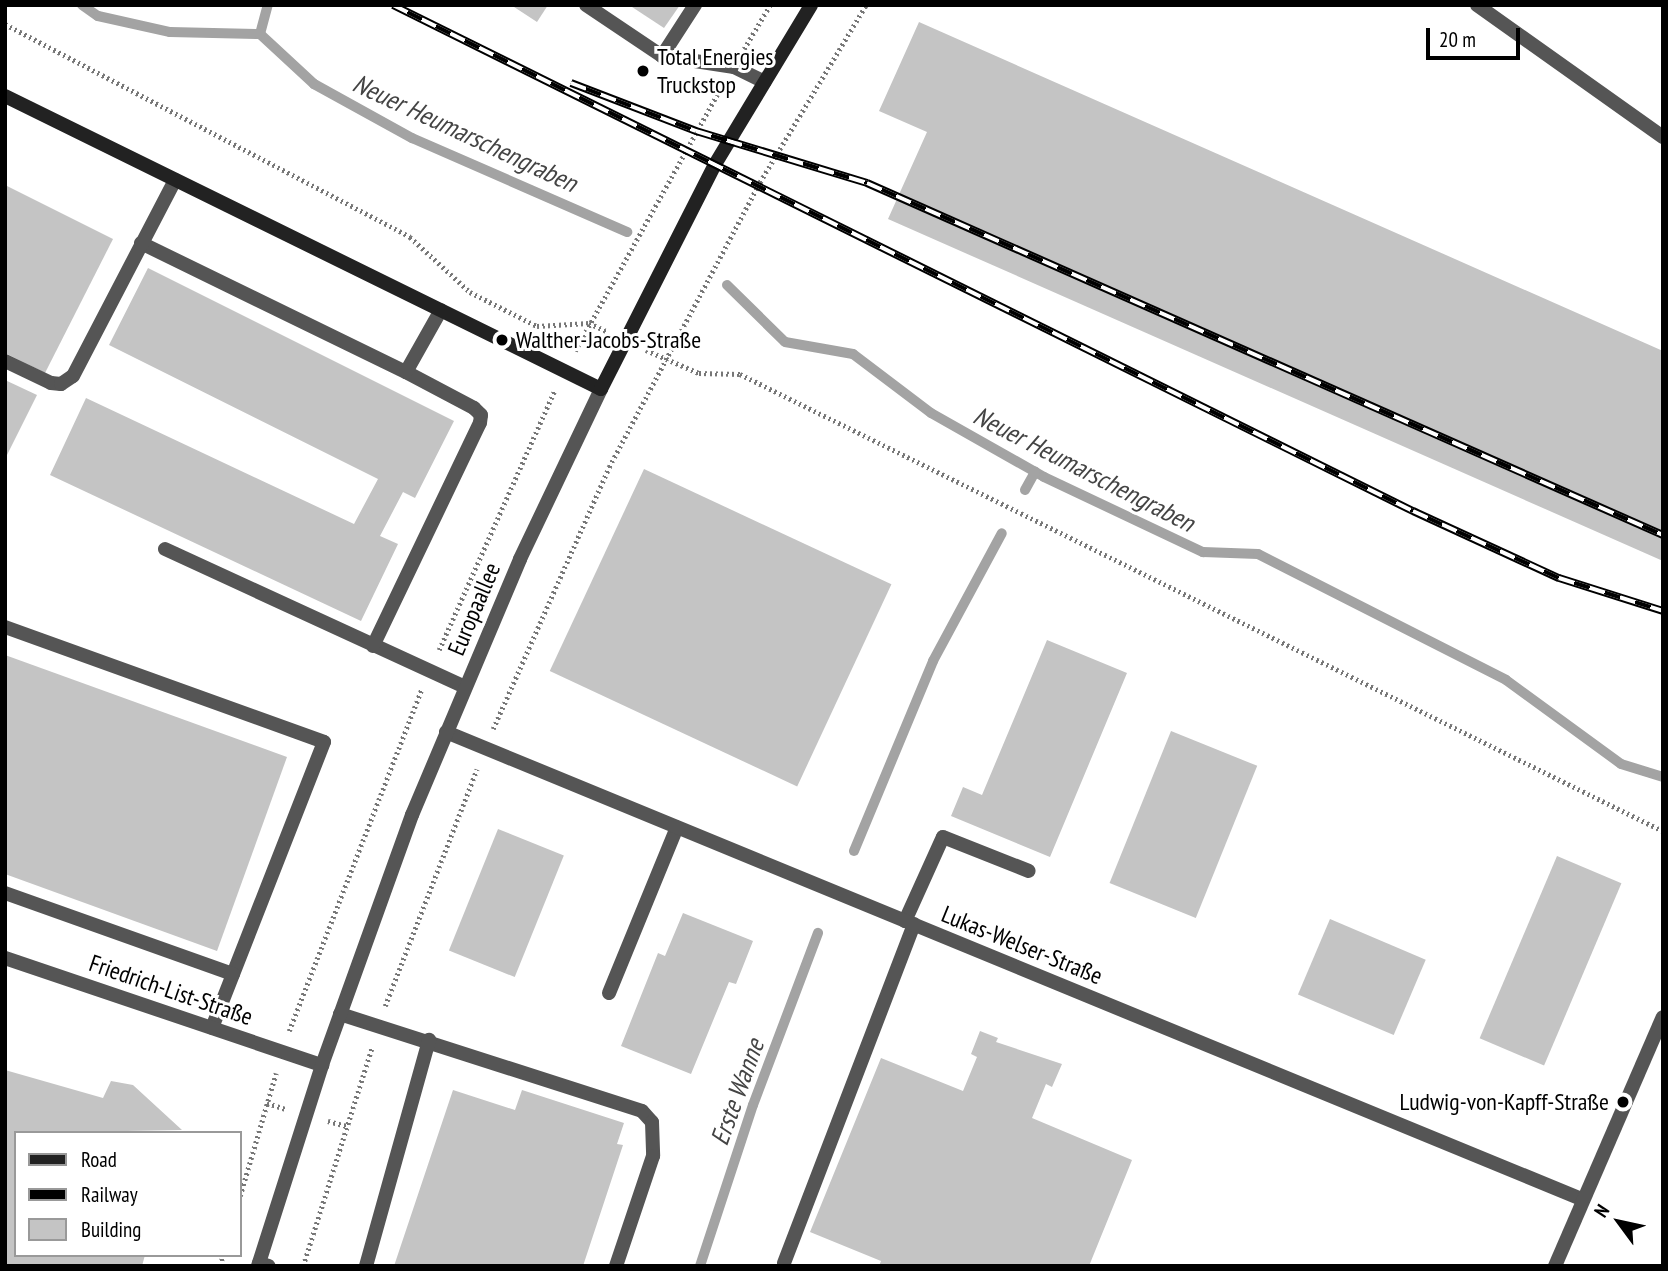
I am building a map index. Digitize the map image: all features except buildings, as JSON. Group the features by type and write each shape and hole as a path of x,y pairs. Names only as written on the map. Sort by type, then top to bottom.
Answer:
{"street":[{"path":"662,56 695,5"},
{"name":"Europaallee","path":"262,1265 322,1065 465,687 601,389 628,341 713,166 811,5"},
{"path":"1477,5 1663,137"},
{"path":"592,7 662,56 734,67 765,82"},
{"path":"5,96 601,389"},
{"path":"5,361 51,383 61,384 73,376 175,180"},
{"path":"141,243 406,372 481,415 373,646"},
{"path":"406,372 441,310"},
{"path":"165,549 465,687"},
{"path":"5,627 324,742 212,1028"},
{"name":"Lukas-Welser-Straße","path":"446,732 1581,1199"},
{"path":"609,993 677,827"},
{"path":"783,1263 943,837 1029,871"},
{"path":"5,893 233,974"},
{"name":"Friedrich-List-Straße","path":"5,958 322,1065"},
{"path":"340,1014 429,1040 642,1111 652,1122 653,1156 616,1266"},
{"path":"1555,1266 1581,1199 1663,1017"},
{"path":"366,1266 429,1040"}],"path":[{"path":"242,1189 282,1051 429,671 564,371 770,5"},
{"path":"485,748 608,467 757,187 866,5"},
{"path":"5,24 410,237 470,292 537,326 589,323 699,373 740,374 1663,831"}],"waterway":[{"name":"Neuer Heumarschengraben","path":"82,5 98,16 170,32 260,34 314,84 412,138 627,232"},
{"name":"Neuer Heumarschengraben","path":"260,34 268,5"},
{"name":"Neuer Heumarschengraben","path":"727,285 785,342 853,354 931,413 1044,477 1203,552 1258,554 1506,680 1621,764 1663,777"},
{"name":"Erste Wanne","path":"1025,490 1035,472"},
{"name":"Erste Wanne","path":"854,851 933,661 1002,533"},
{"name":"Erste Wanne","path":"700,1266 753,1105 818,933"}],"railway":[{"path":"393,5 1413,511 1559,578 1663,611"},
{"path":"571,83 696,131 867,183 1663,535"}],"place":[{"name":"Total Energies Truckstop","path":"643,71"},
{"name":"Walther-Jacobs-Straße","path":"502,340"},
{"name":"Ludwig-von-Kapff-Straße","path":"1623,1102"}]}
